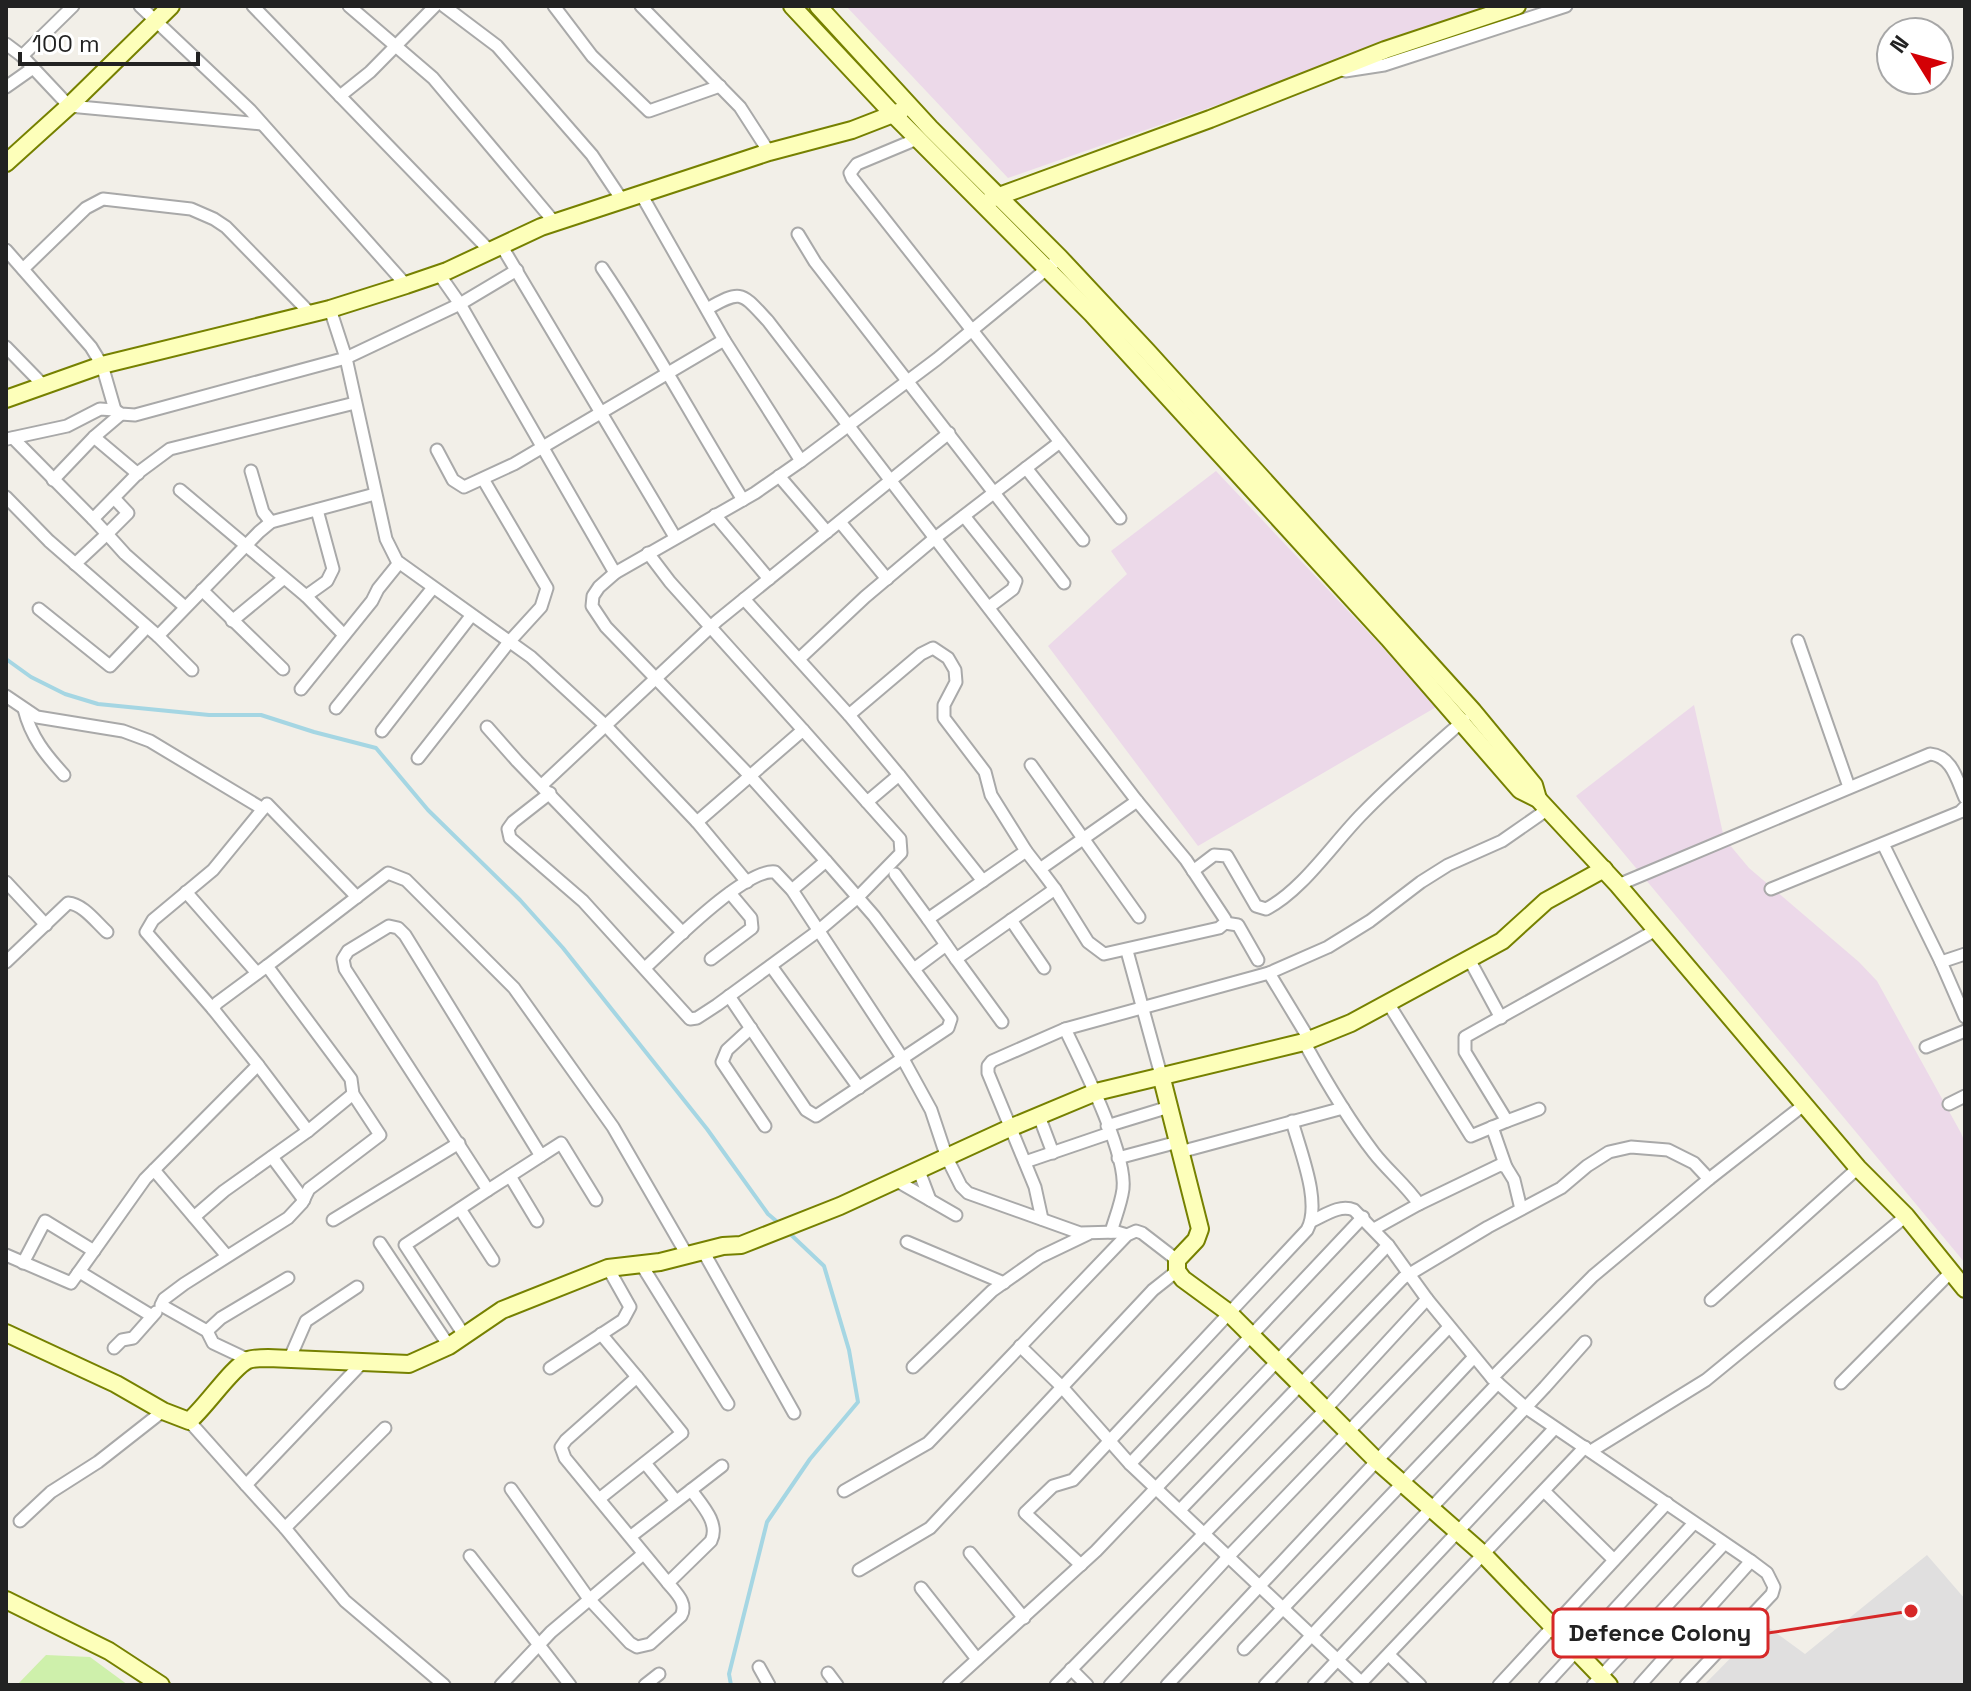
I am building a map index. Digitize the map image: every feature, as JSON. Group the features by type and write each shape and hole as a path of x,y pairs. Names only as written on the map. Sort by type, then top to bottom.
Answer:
{"street":[{"path":"140,6 262,124 406,285"},
{"path":"8,155 69,106 171,6"},
{"path":"253,6 517,270 675,537"},
{"path":"349,6 433,78 555,223"},
{"path":"340,96 370,72 435,6"},
{"path":"444,6 497,46 592,155 622,200"},
{"path":"554,6 592,56 649,111 720,86"},
{"path":"641,6 740,107 769,152"},
{"path":"792,6 917,139 990,199"},
{"path":"818,6 990,199 1054,263 1468,716 1520,790 1543,804 1604,869 1858,1168 1906,1216 1965,1289"},
{"path":"990,199 1385,50 1517,6"},
{"path":"1325,74 1384,65 1566,6"},
{"path":"22,56 64,9"},
{"path":"6,44 22,56 69,106 262,124"},
{"path":"6,87 33,68"},
{"path":"6,399 102,365 330,309 406,285 439,274 555,223 769,152 852,130 910,107"},
{"path":"917,139 857,164 850,173 970,331 1120,518"},
{"path":"641,194 724,340 801,461"},
{"path":"23,269 86,208 103,199 191,209 226,227 310,313"},
{"path":"798,234 815,262 1064,583"},
{"path":"6,250 87,340 102,365 118,412"},
{"path":"729,996 811,1115 822,1114 951,1023 858,897 751,777 606,627 592,606 593,596 615,573 743,500 801,461 909,380 1054,263"},
{"path":"602,268 630,309 743,500"},
{"path":"9,439 67,426 93,411 135,415 346,358 460,304 517,270"},
{"path":"439,274 460,304 615,573"},
{"path":"707,309 733,294 740,295 768,321 1193,871 1225,923"},
{"path":"330,309 346,358 386,539 399,563 531,657 606,726 697,822 747,882"},
{"path":"437,450 453,480 464,487 543,447 724,340"},
{"path":"6,347 45,387"},
{"path":"93,519 161,454 181,444 355,403"},
{"path":"53,480 118,412"},
{"path":"648,553 670,582 712,627 900,839 901,853 858,897 771,966 697,1018 690,1019 583,901 510,838 508,829 606,726 712,627 949,433"},
{"path":"94,437 138,474"},
{"path":"9,439 125,554 185,607"},
{"path":"799,659 935,538 1060,442"},
{"path":"1026,468 1083,540"},
{"path":"251,471 263,512 271,522"},
{"path":"779,476 827,532"},
{"path":"418,758 509,642 541,607 547,588 483,479"},
{"path":"180,490 306,596 344,635"},
{"path":"158,636 271,522 375,494"},
{"path":"6,497 192,670"},
{"path":"75,564 128,513 114,498"},
{"path":"306,596 327,581 333,569 317,510"},
{"path":"715,515 769,579"},
{"path":"964,516 1016,581 1013,589 989,607"},
{"path":"840,522 887,579"},
{"path":"301,689 399,563"},
{"path":"232,621 283,579"},
{"path":"336,708 432,589"},
{"path":"202,590 283,669"},
{"path":"744,599 849,715 983,881"},
{"path":"39,609 110,666 147,627"},
{"path":"382,731 471,616"},
{"path":"1798,641 1849,787"},
{"path":"849,715 912,660 933,648 941,651 955,670 956,682 944,705 944,718 985,772 991,795 1088,942 1104,954 1127,951 1219,928 1225,923 1238,925 1258,960"},
{"path":"6,696 37,717 123,731 150,741 263,809"},
{"path":"24,709 29,729 41,750 64,775"},
{"path":"1193,871 1214,855 1227,856 1256,906 1266,909 1274,905 1364,812 1468,716"},
{"path":"487,727 683,933"},
{"path":"697,822 803,730"},
{"path":"1618,885 1930,754 1941,755 1949,763 1965,798"},
{"path":"1031,765 1139,917"},
{"path":"867,802 899,775"},
{"path":"1040,869 1137,801"},
{"path":"308,1131 213,1009 146,932 153,920 213,870 267,804 357,897"},
{"path":"1042,1219 1039,1200 1025,1162 988,1073 992,1061 1065,1029 1269,973 1328,947 1448,865 1502,841 1543,804"},
{"path":"1771,889 1960,812 1965,807"},
{"path":"1883,844 1965,1017"},
{"path":"928,919 1026,851"},
{"path":"792,890 826,861"},
{"path":"189,1421 249,1360 268,1358 409,1364 449,1346 502,1310 608,1268 741,1245 858,1198 1096,1092 1307,1040 1351,1023 1502,941 1546,901 1604,869"},
{"path":"645,968 730,893 768,871 775,872 792,890 903,1059 931,1110 947,1158 961,1186 968,1193 1088,1234"},
{"path":"213,1009 388,873 406,880 514,988 701,1251 794,1413"},
{"path":"895,874 1002,1022"},
{"path":"6,882 46,925"},
{"path":"956,959 1055,889"},
{"path":"186,892 257,973"},
{"path":"711,959 752,928 751,918 730,893"},
{"path":"6,962 68,903 74,903 107,932"},
{"path":"1011,920 1044,968"},
{"path":"488,1190 345,969 343,959 348,951 389,926 398,928 405,935 541,1156"},
{"path":"1507,1121 1465,1052 1465,1037 1656,930"},
{"path":"914,969 946,945"},
{"path":"859,1570 930,1528 1177,1265 1196,1240 1200,1229 1127,951"},
{"path":"1941,962 1965,954"},
{"path":"1469,959 1501,1018"},
{"path":"114,1348 122,1340 133,1338 164,1299 184,1284 288,1218 304,1200 309,1189 380,1135 353,1094 351,1079 267,966"},
{"path":"771,966 859,1088"},
{"path":"1269,973 1343,1108 1376,1155 1403,1181 1419,1204"},
{"path":"1388,1003 1471,1136 1539,1109"},
{"path":"751,1028 727,1050 722,1062 765,1126"},
{"path":"1065,1029 1096,1092 1118,1158 1123,1192 1111,1232"},
{"path":"1926,1047 1965,1031"},
{"path":"6,1255 71,1283 154,1170 258,1065"},
{"path":"194,1217 353,1094"},
{"path":"1949,1104 1965,1096"},
{"path":"1244,1649 1402,1485 1593,1276 1805,1104"},
{"path":"1025,1162 1169,1107"},
{"path":"1118,1158 1179,1147 1343,1108"},
{"path":"1039,1116 1053,1153"},
{"path":"1081,1565 1025,1513 1053,1486 1073,1480 1307,1230 1312,1221 1312,1197 1292,1121"},
{"path":"1492,1127 1506,1167 1514,1180 1521,1209"},
{"path":"333,1220 459,1143"},
{"path":"464,1335 405,1245 561,1143 596,1200"},
{"path":"1180,1510 1395,1284 1410,1274 1561,1188 1609,1152 1631,1147 1652,1147 1683,1155 1709,1179"},
{"path":"272,1157 304,1200"},
{"path":"1374,1229 1500,1165 1506,1167"},
{"path":"1711,1300 1858,1168"},
{"path":"154,1170 227,1256"},
{"path":"919,1171 930,1200"},
{"path":"510,1176 537,1221"},
{"path":"897,1181 956,1215"},
{"path":"1312,1221 1347,1208 1363,1217 1474,1357 1525,1407 1751,1561 1772,1581 1772,1594 1686,1685"},
{"path":"460,1209 493,1260"},
{"path":"1020,1346 1061,1386 1130,1464 1361,1684 1483,1554 1588,1449 1706,1380 1906,1216"},
{"path":"1130,1464 1363,1217"},
{"path":"23,1263 45,1221 94,1251"},
{"path":"844,1491 928,1443 1127,1235 1136,1231 1177,1265 1183,1279 1228,1312 1402,1485 1483,1554 1577,1651 1601,1682 1724,1544"},
{"path":"913,1367 992,1291 1040,1257 1088,1234 1111,1232 1127,1235"},
{"path":"907,1242 1004,1283"},
{"path":"380,1243 449,1346"},
{"path":"949,1685 1081,1565 1388,1245"},
{"path":"641,1264 728,1404"},
{"path":"550,1368 623,1320 630,1307 608,1268"},
{"path":"1841,1383 1951,1272"},
{"path":"78,1273 152,1316"},
{"path":"207,1331 221,1318 288,1278"},
{"path":"289,1360 306,1321 357,1287"},
{"path":"1056,1685 1325,1410 1427,1299"},
{"path":"161,1305 207,1331 213,1343 249,1360"},
{"path":"431,1320 447,1310"},
{"path":"1110,1685 1449,1327"},
{"path":"6,1333 189,1421 285,1528 345,1601 444,1685"},
{"path":"599,1499 682,1433 601,1334"},
{"path":"1265,1685 1585,1342"},
{"path":"1167,1685 1474,1357"},
{"path":"246,1485 362,1363"},
{"path":"511,1489 589,1599 630,1643 650,1644 681,1616 684,1610 682,1602 565,1458 561,1447 637,1377"},
{"path":"20,1521 51,1492 98,1462 163,1411"},
{"path":"285,1528 385,1428"},
{"path":"1314,1685 1554,1429"},
{"path":"645,1463 676,1501"},
{"path":"630,1537 722,1466"},
{"path":"668,1583 711,1541 715,1533 714,1525 691,1490"},
{"path":"1544,1491 1614,1560"},
{"path":"1499,1685 1667,1503"},
{"path":"1545,1685 1694,1523"},
{"path":"970,1553 1024,1618"},
{"path":"501,1685 539,1643 642,1555"},
{"path":"470,1556 570,1685"},
{"path":"1640,1685 1751,1561"},
{"path":"921,1588 977,1659"},
{"path":"6,1600 109,1651 161,1685"},
{"path":"1389,1655 1420,1685"},
{"path":"759,1667 769,1685"},
{"path":"1071,1669 1087,1685"},
{"path":"828,1673 837,1685"},
{"path":"645,1685 659,1674"}],"shaded area":[{"path":"846,6 1500,6 1008,178"},
{"path":"1216,471 1438,706 1198,846 1048,646 1127,574 1111,551"},
{"path":"1694,705 1724,838 1749,868 1877,981 1961,1133 1965,1143 1965,1263 1576,796"},
{"path":"1927,1555 1965,1599 1965,1685 1704,1685 1764,1624 1805,1654"}],"green space":[{"path":"46,1655 90,1657 128,1685 17,1685"}],"waterway":[{"path":"6,659 31,677 65,694 98,704 209,715 261,715 376,748 428,810 520,900 563,948 707,1129 768,1214 781,1225"},
{"path":"731,1685 729,1674 767,1522 810,1459 858,1402 849,1350 824,1266 787,1231"}],"place":[{"name":"Defence Colony","path":"1911,1611"}]}
